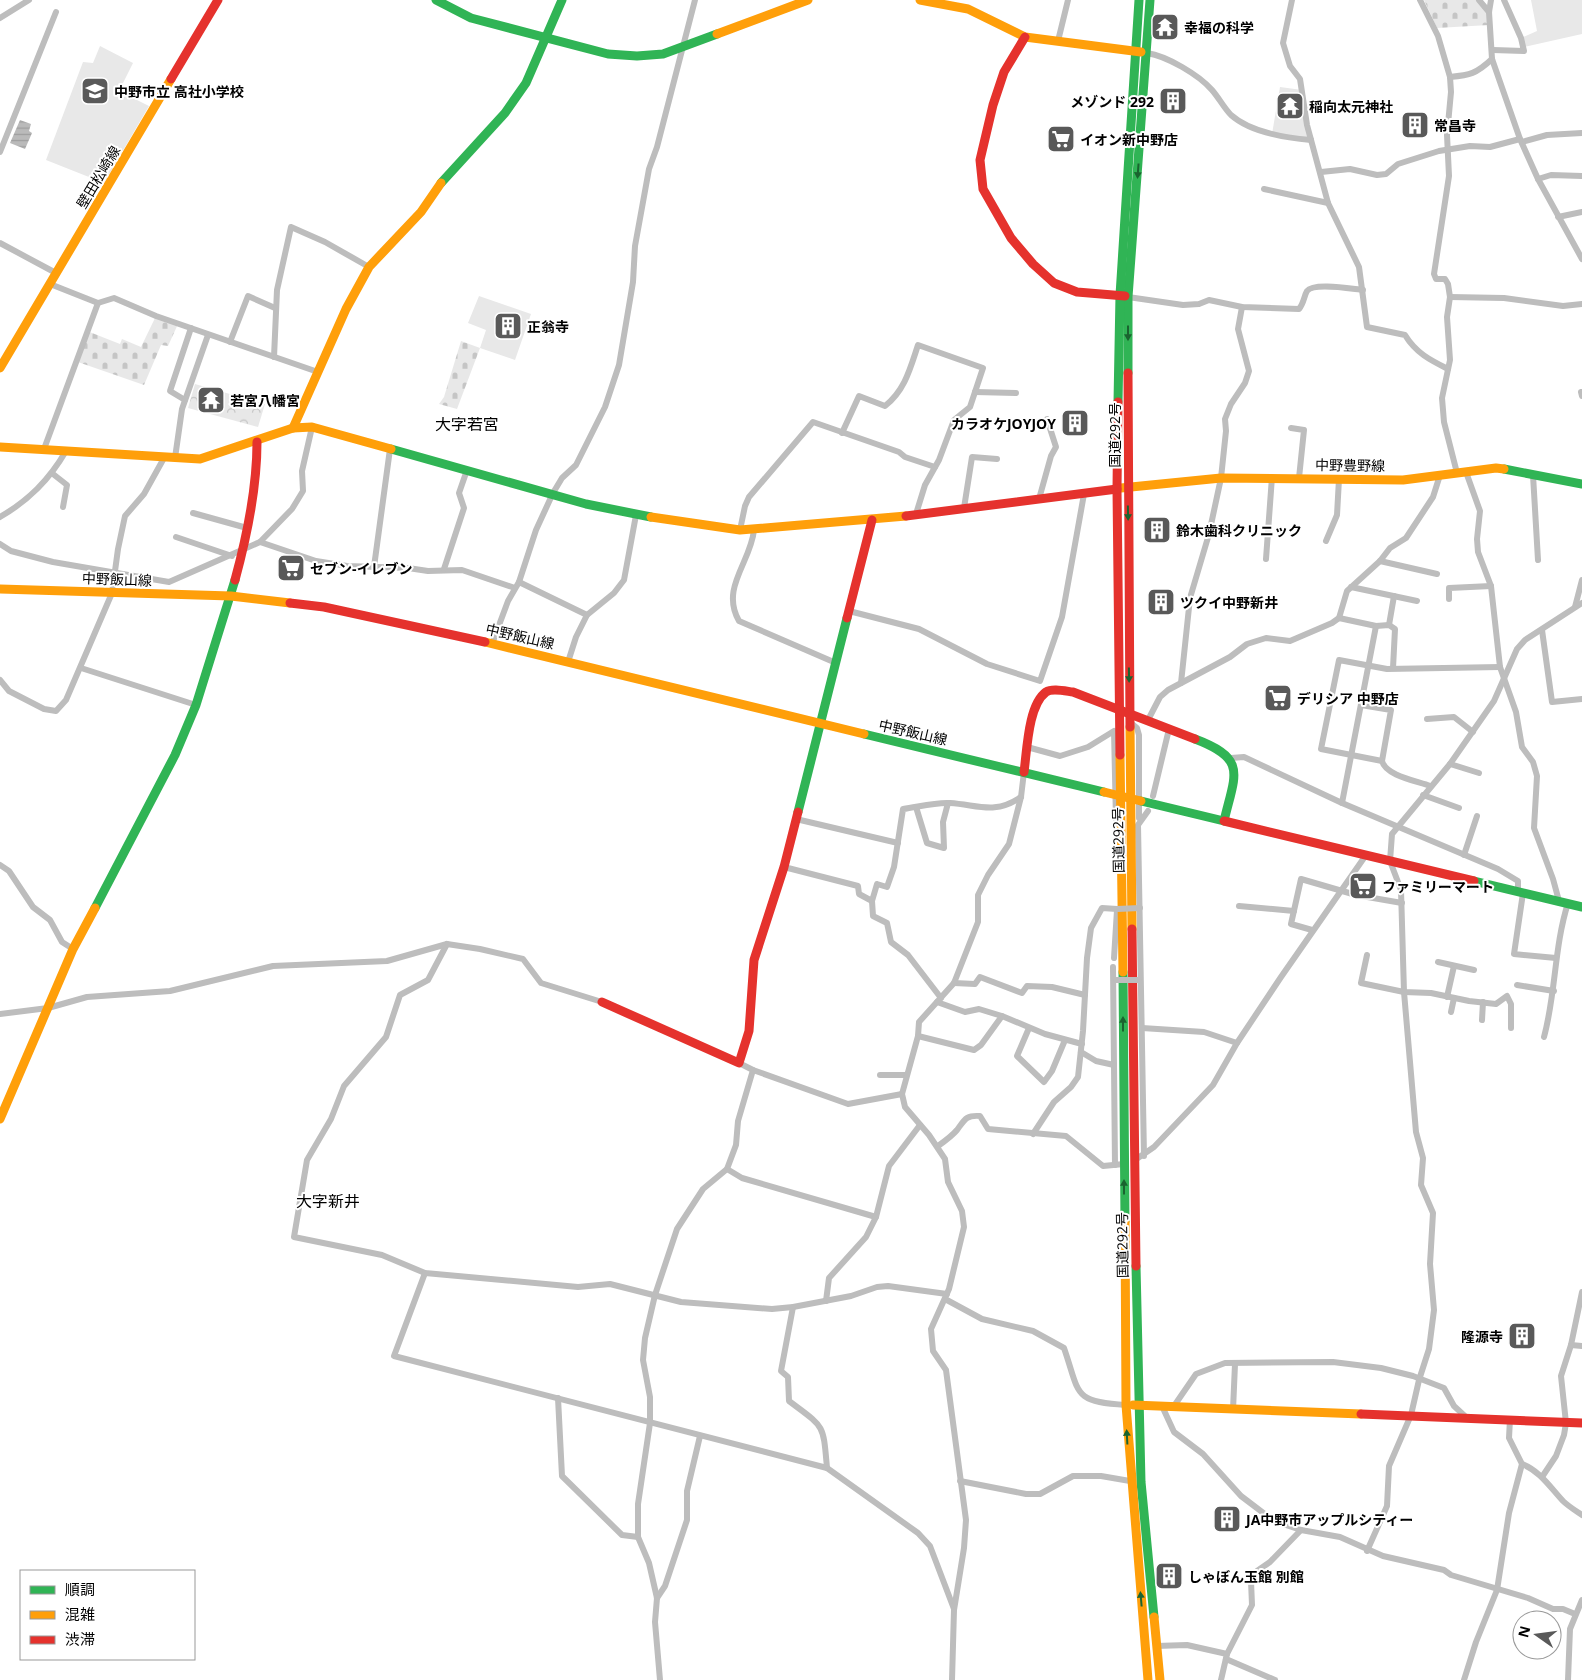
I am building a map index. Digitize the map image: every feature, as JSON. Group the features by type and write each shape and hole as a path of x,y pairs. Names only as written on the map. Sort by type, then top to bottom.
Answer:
{"main road":[{"name":"壁田松崎線","path":"0,368 218,0"},
{"path":"436,0 471,18 608,54 627,56 663,54 808,0"},
{"path":"0,447 200,459 243,444 257,442 293,428 346,309 370,267 421,212 444,178 505,113 526,83 562,0"},
{"path":"920,0 968,9 1025,37 1147,53"},
{"name":"国道292号","path":"1140,0 1116,489 1119,709 1119,1165 1130,1482 1149,1680"},
{"name":"国道292号","path":"1150,0 1147,53 1124,296 1138,1405 1141,1482 1160,1680"},
{"path":"1025,37 1004,72 993,105 980,160 983,189 1011,238 1033,264 1054,283 1077,292 1124,296"},
{"name":"中野豊野線","path":"293,428 312,428 553,493 586,504 636,515 740,530 872,520 1127,487 1221,478 1272,477 1402,480 1496,468 1582,484"},
{"path":"0,1120 73,949 176,755 196,705 231,596 243,551 257,468 257,442"},
{"path":"602,1002 739,1063 749,1031 754,960 784,867 872,520"},
{"name":"中野飯山線","path":"0,589 231,596 324,607 568,662 1582,907"},
{"path":"1024,772 1034,709 1046,692 1060,690 1073,692 1119,709 1130,718 1148,720 1217,747 1231,758 1235,774 1224,821"},
{"path":"1126,1405 1582,1423"},
{"path":"1156,1646 1156,1680"}],"street":[{"path":"0,18 29,0"},
{"path":"492,644 517,585 536,530 562,478 576,465 605,407 619,365 633,282 635,246 649,169 657,147 695,0"},
{"path":"1058,41 1068,0"},
{"path":"1292,0 1282,42 1290,66 1300,79 1311,140 1328,202 1359,267 1367,327 1406,335 1413,348 1448,369"},
{"path":"1420,0 1438,36 1450,77 1447,195 1434,274 1436,279 1445,280 1448,284 1450,297 1446,316 1448,369 1442,398 1444,422 1462,472 1480,511 1477,539 1478,552 1491,586 1500,667 1516,712 1522,747 1533,762 1537,776 1534,828 1563,902 1554,990 1544,1037"},
{"path":"1479,0 1489,12"},
{"path":"1491,0 1489,12 1492,60 1521,141 1538,179 1582,259"},
{"path":"1492,50 1524,51 1519,31 1504,0"},
{"path":"0,152 56,12"},
{"path":"1147,53 1166,58 1200,79 1211,89 1232,115 1245,122 1278,136 1311,140"},
{"path":"1450,77 1471,75 1480,71 1492,60"},
{"path":"1321,172 1350,169 1377,175 1386,174 1398,164 1449,150 1470,146 1490,147 1547,135 1582,133"},
{"path":"1538,179 1551,175 1582,176"},
{"path":"1264,189 1328,202"},
{"path":"1558,217 1582,212"},
{"path":"274,357 275,308 290,227 325,242 370,267"},
{"path":"0,243 56,273"},
{"path":"50,284 98,304 114,298 208,335 318,372"},
{"path":"1124,296 1183,305 1200,304 1209,300 1242,307 1299,309 1304,302 1307,291 1311,288 1324,286 1363,290"},
{"path":"230,342 248,296 275,308"},
{"path":"1450,297 1504,298 1563,306 1582,304"},
{"path":"44,449 98,304"},
{"path":"1181,683 1190,598 1209,534 1221,478 1226,431 1225,419 1231,404 1245,383 1249,371 1238,328 1242,307"},
{"path":"185,400 170,391 191,328"},
{"path":"175,458 185,400 208,335"},
{"path":"842,433 859,396 885,406 895,398 907,379 918,345 983,368 970,407 954,420 935,467 925,485 916,514"},
{"path":"975,392 1016,393"},
{"path":"1039,499 1056,446 1047,419"},
{"path":"740,530 749,497 813,422 899,452 905,457 935,467"},
{"path":"0,544 11,551 36,558 115,574 169,582 232,556 260,542 292,509 303,491 302,471 312,428"},
{"path":"1291,428 1304,430 1299,478"},
{"path":"374,567 390,449"},
{"path":"0,517 25,502 53,474 66,451"},
{"path":"964,508 972,457 997,459"},
{"path":"0,680 9,691 44,709 56,711 66,700 112,592 125,516 144,494 164,458"},
{"path":"444,570 464,508 459,493 467,470"},
{"path":"53,474 66,485 63,507"},
{"path":"1148,720 1160,697 1181,683 1258,640 1266,638 1290,640 1332,623 1339,618 1344,596 1351,587 1380,561 1390,548 1406,538 1433,496 1440,475"},
{"path":"1532,475 1538,560"},
{"path":"1266,559 1272,477"},
{"path":"1326,541 1337,515 1339,479"},
{"path":"1040,681 1062,617 1084,494"},
{"path":"193,513 247,528"},
{"path":"568,662 576,637 587,615 614,593 624,580 636,515"},
{"path":"754,530 753,542 738,572 733,589 735,614 739,621 836,663"},
{"path":"176,536 232,556"},
{"path":"260,542 316,561 347,566 428,571 462,570 517,585 587,615"},
{"path":"1380,561 1437,574"},
{"path":"1576,607 1582,580"},
{"path":"1449,598 1449,588 1491,586"},
{"path":"1351,587 1417,601"},
{"path":"1389,625 1394,596"},
{"path":"1367,1551 1376,1535 1387,1506 1389,1466 1411,1416 1419,1380 1429,1349 1434,1310 1430,1264 1433,1213 1421,1185 1423,1158 1416,1132 1404,992 1401,890 1390,860 1392,834 1450,764 1494,701 1517,649 1525,640 1582,603"},
{"path":"849,611 919,629 987,664 1040,681 1046,692"},
{"path":"1339,618 1376,626 1389,625 1395,629 1393,668"},
{"path":"1342,803 1376,626"},
{"path":"1542,630 1552,702 1582,699"},
{"path":"1382,761 1322,749 1339,660 1369,666 1393,668 1500,667"},
{"path":"81,668 196,705"},
{"path":"1361,705 1391,710 1382,761 1383,766 1390,771 1430,786"},
{"path":"1130,718 1137,728 1139,735 1139,818"},
{"path":"1427,719 1454,718 1473,732"},
{"path":"1153,796 1169,729"},
{"path":"1027,747 1060,756 1088,747 1114,731 1117,909 1114,958"},
{"path":"1231,758 1244,757 1342,803 1498,869 1518,880 1520,892 1514,954 1556,958"},
{"path":"1450,764 1479,773"},
{"path":"952,1680 954,1610 964,1548 966,1520 946,1370 933,1351 931,1337 933,1322 946,1296 964,1227 962,1212 948,1182 945,1159 938,1146 905,1107 902,1094 918,1036 919,1022 954,984 978,922 978,895 988,875 1009,844 1021,798 1024,772"},
{"path":"1423,795 1459,808"},
{"path":"1021,798 1006,806 993,809 948,803 903,809 894,867 887,887 877,884 872,900 872,916 887,923 891,942 908,955 939,1000 964,1012 979,1009 1002,1016 1082,1048 1096,1061 1114,1064"},
{"path":"916,807 928,843 944,848 943,822 948,803"},
{"path":"1144,1156 1138,825 1148,811"},
{"path":"1464,856 1477,816"},
{"path":"796,819 898,843"},
{"path":"1134,1161 1144,1156 1213,1085 1237,1043 1312,930 1366,855"},
{"path":"0,864 9,871 33,907 50,920 62,942 73,949"},
{"path":"784,867 858,886 859,894 872,900"},
{"path":"1312,930 1291,924 1301,879 1402,903"},
{"path":"1240,906 1294,911"},
{"path":"1033,1134 1054,1102 1078,1077 1091,928 1102,908 1140,908"},
{"path":"447,944 428,980 400,995 386,1037 344,1086 331,1119 307,1160 294,1237 382,1256 425,1273 578,1286 610,1284 681,1302 772,1309 852,1296 877,1287 907,1288 946,1296 982,1319 1033,1331 1064,1348 1080,1394 1092,1402 1126,1405"},
{"path":"0,1014 48,1008 87,997 170,991 273,966 386,961 447,944 523,959 541,983 602,1002"},
{"path":"1367,955 1361,983 1404,992 1431,993 1496,1004 1507,996 1511,1004 1511,1028"},
{"path":"1438,962 1474,970"},
{"path":"1451,1012 1454,966"},
{"path":"938,1146 949,1138 963,1119 970,1115 980,1116 988,1129 1066,1136 1077,1143 1095,1162 1103,1166 1119,1165 1114,1064 1114,967"},
{"path":"954,984 975,984 980,977 1022,993 1027,986 1052,987 1085,995"},
{"path":"1115,980 1140,980"},
{"path":"1517,985 1554,990"},
{"path":"1482,1020 1483,1002"},
{"path":"918,1036 974,1050 981,1045 1002,1016"},
{"path":"1029,1028 1017,1056 1044,1082 1052,1071 1065,1040"},
{"path":"1142,1028 1204,1032 1237,1043"},
{"path":"739,1063 753,1070 848,1104 902,1094"},
{"path":"660,1680 655,1622 657,1598 649,1563 638,1537 638,1504 650,1423 650,1397 643,1360 644,1338 655,1295 677,1229 703,1189 727,1170 736,1145 738,1121 753,1070"},
{"path":"880,1075 906,1075"},
{"path":"826,1301 829,1278 866,1237 876,1217 889,1166 920,1125"},
{"path":"727,1170 750,1181 876,1217"},
{"path":"425,1273 394,1356 827,1468 918,1534 930,1546 954,1610"},
{"path":"1542,1477 1561,1448 1566,1422 1561,1376 1571,1345 1582,1292"},
{"path":"793,1307 781,1370 788,1377 789,1401 818,1422 824,1431 827,1468"},
{"path":"1571,1345 1582,1346"},
{"path":"1174,1406 1196,1374 1224,1363 1333,1362 1382,1368 1413,1376 1419,1380 1444,1388 1454,1406 1467,1418"},
{"path":"1232,1410 1235,1364"},
{"path":"558,1398 562,1476 622,1535 638,1537"},
{"path":"1162,1406 1174,1432 1203,1454 1241,1496 1274,1521 1301,1530 1340,1537 1367,1551 1444,1570 1451,1576 1528,1598 1552,1609 1563,1609 1575,1614"},
{"path":"1464,1680 1476,1642 1497,1590 1509,1513 1522,1464 1509,1438 1510,1420"},
{"path":"657,1598 665,1586 687,1520 687,1491 700,1436"},
{"path":"1522,1464 1534,1468 1563,1501 1582,1515"},
{"path":"960,1480 1026,1494 1040,1494 1073,1476 1101,1476 1130,1482"},
{"path":"1221,1680 1227,1656 1252,1605 1251,1581 1257,1571 1270,1562 1301,1530"},
{"path":"1568,1680 1570,1629 1582,1600"},
{"path":"1156,1646 1186,1645 1227,1656 1275,1680"}],"green space":[{"path":"1424,0 1477,0 1489,14 1489,25 1437,28"},
{"path":"1531,0 1582,0 1582,34 1524,47 1521,38 1537,31"},
{"path":"100,46 133,63 119,91 149,106 104,183 46,160 83,62 93,63"},
{"path":"1280,87 1302,90 1311,140 1272,134"},
{"path":"479,296 531,314 515,360 480,348 486,330 468,323"},
{"path":"156,316 178,324 168,346 161,345 144,385 75,361 87,331 120,344 122,339 141,347"},
{"path":"461,341 480,348 457,409 439,404 444,397"},
{"path":"195,384 265,404 258,427 188,408"}],"shaded area":[{"path":"20,120 31,124 29,131 32,133 25,149 10,143"}],"traffic: fast":[{"path":"436,0 471,18 608,54 637,56 663,54 717,34"},
{"path":"441,183 505,113 526,83 562,0"},
{"path":"1118,402 1120,295 1139,0"},
{"path":"1128,373 1128,297 1150,0"},
{"path":"391,449 586,504 651,517"},
{"path":"1504,469 1582,484"},
{"path":"95,908 175,755 196,705 235,580"},
{"path":"798,812 847,618"},
{"path":"864,734 1104,792"},
{"path":"1141,801 1224,821 1232,791 1234,770 1230,761 1223,754 1212,746 1195,739"},
{"path":"1474,881 1582,907"},
{"path":"1123,972 1125,1221"},
{"path":"1136,1266 1141,1482 1154,1617"}],"traffic: slow":[{"path":"717,34 808,0"},
{"path":"920,0 968,9 1025,37 1141,52"},
{"path":"0,368 171,79"},
{"path":"293,428 346,309 369,267 421,212 441,183"},
{"path":"0,447 200,459 293,428 312,427 391,449"},
{"path":"1121,488 1221,478 1403,480 1496,468 1504,469"},
{"path":"651,517 740,530 906,516"},
{"path":"0,589 231,596 290,603"},
{"path":"485,642 864,734"},
{"path":"1130,727 1132,929"},
{"path":"1120,755 1123,972"},
{"path":"1104,792 1141,801"},
{"path":"0,1119 73,949 95,908"},
{"path":"1125,1221 1126,1405 1148,1680"},
{"path":"1133,1405 1361,1414"},
{"path":"1154,1617 1160,1680"}],"traffic: jam":[{"path":"171,79 218,0"},
{"path":"1025,37 1004,72 993,105 980,160 983,189 1011,238 1033,264 1054,283 1077,292 1125,296"},
{"path":"1128,373 1130,727"},
{"path":"1118,402 1120,755"},
{"path":"235,580 250,512 257,459 257,442"},
{"path":"906,516 1117,489"},
{"path":"847,618 872,520"},
{"path":"290,603 324,607 485,642"},
{"path":"1024,772 1029,729 1035,707 1040,698 1046,692 1052,690 1073,692 1195,739"},
{"path":"602,1002 739,1063 749,1031 754,960 784,867 798,812"},
{"path":"1224,821 1474,881"},
{"path":"1132,929 1136,1266"},
{"path":"1361,1414 1582,1423"}],"place":[{"name":"幸福の科学","path":"1165,27"},
{"name":"中野市立 高社小学校","path":"95,91"},
{"name":"メゾンド 292","path":"1173,101"},
{"name":"稲向太元神社","path":"1290,106"},
{"name":"常昌寺","path":"1415,125"},
{"name":"イオン新中野店","path":"1061,139"},
{"name":"正翁寺","path":"508,326"},
{"name":"若宮八幡宮","path":"211,400"},
{"name":"カラオケJOYJOY","path":"1075,423"},
{"name":"鈴木歯科クリニック","path":"1157,530"},
{"name":"セブン-イレブン","path":"291,568"},
{"name":"ツクイ中野新井","path":"1161,602"},
{"name":"デリシア 中野店","path":"1278,698"},
{"name":"ファミリーマート","path":"1363,886"},
{"name":"隆源寺","path":"1522,1336"},
{"name":"JA中野市アップルシティー","path":"1227,1519"},
{"name":"しゃぼん玉館 別館","path":"1169,1576"}],"district":[{"name":"大字若宮","path":"467,424"},
{"name":"大字新井","path":"328,1201"}]}
